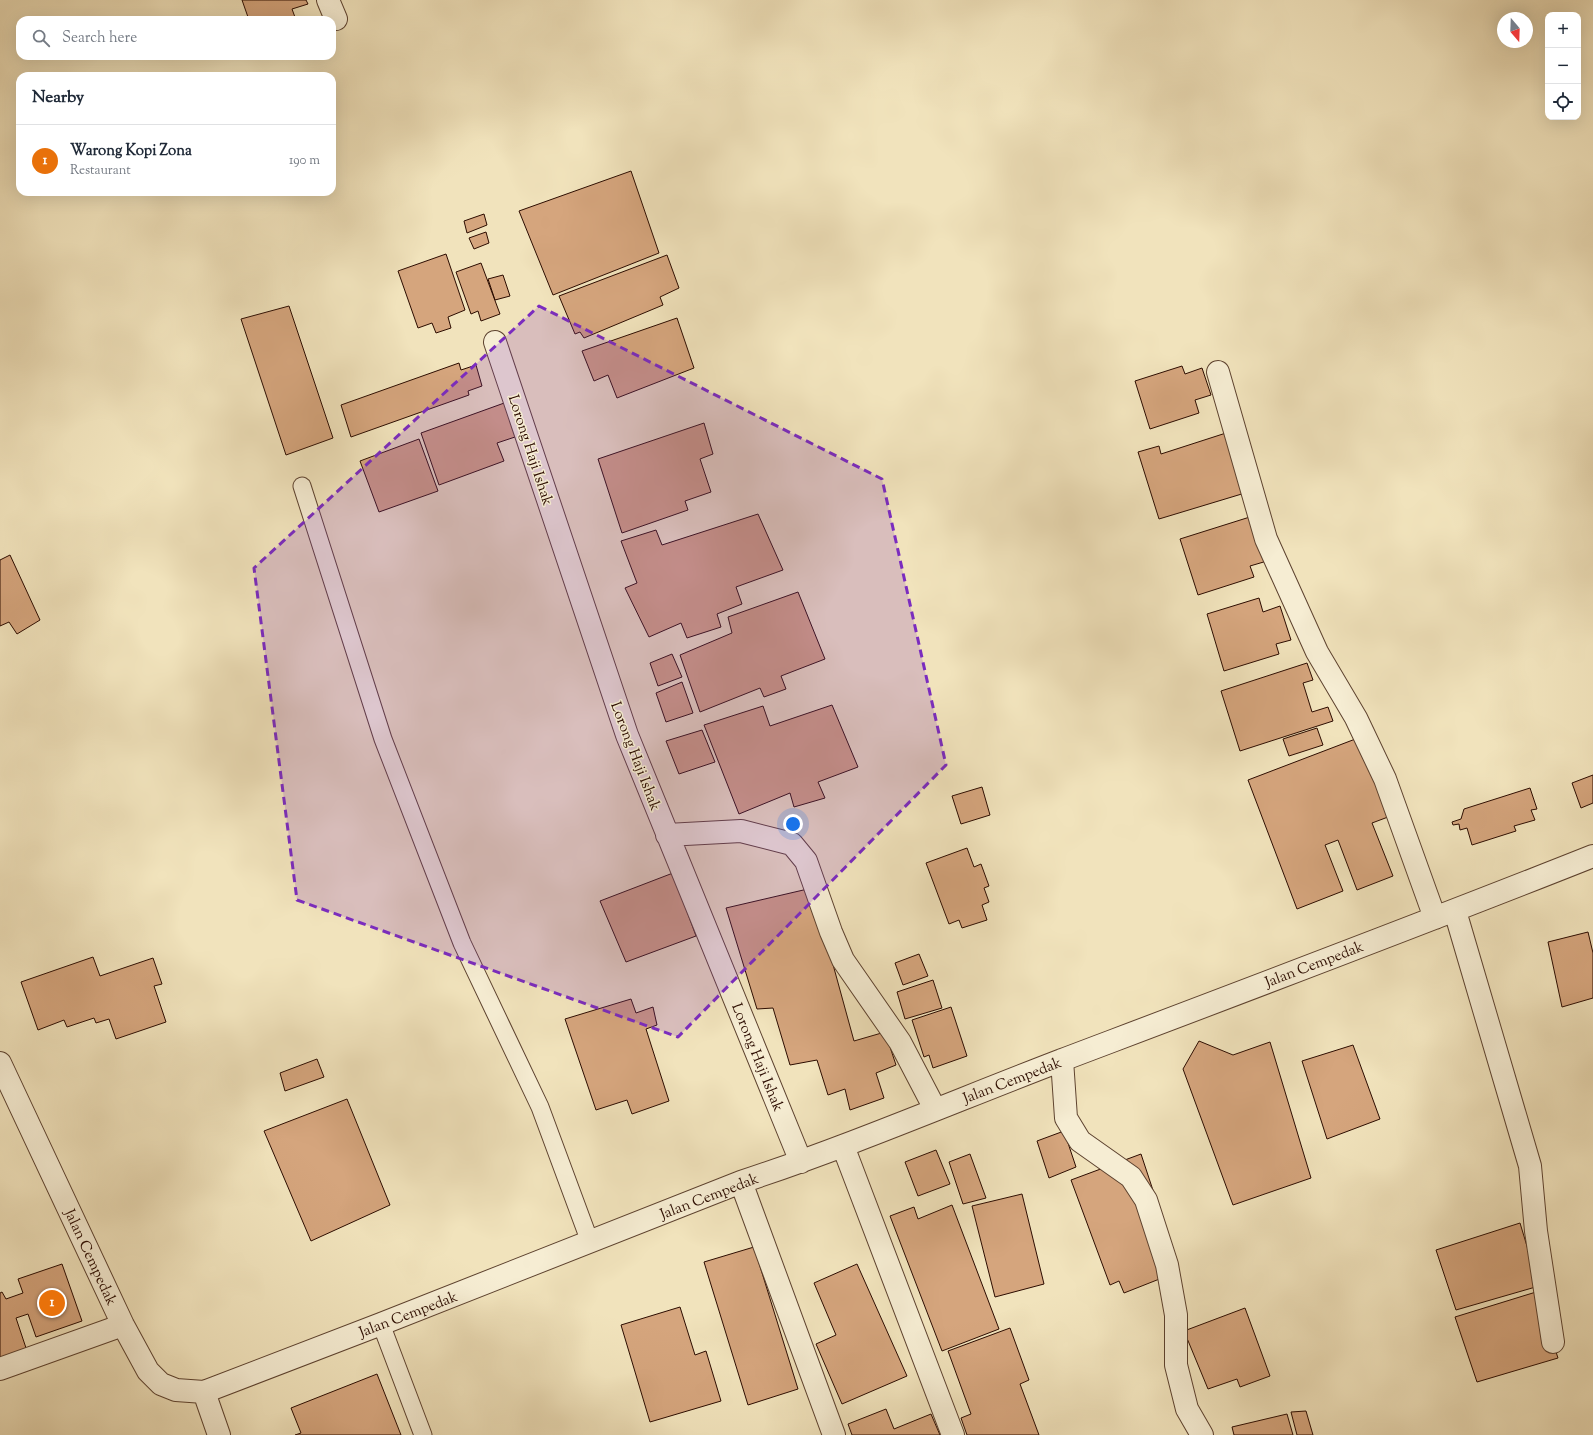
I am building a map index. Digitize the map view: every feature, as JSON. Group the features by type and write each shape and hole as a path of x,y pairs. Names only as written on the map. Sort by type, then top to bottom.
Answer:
{"street":[{"name":"Lorong Haji Ishak","path":"495,342 624,727 666,835 801,1162"},
{"path":"1218,372 1266,539 1317,652 1356,718 1445,914 1530,1166 1536,1231 1553,1342"},
{"path":"666,835 741,831 792,844 806,861 831,932 843,960 900,1042 935,1109"},
{"name":"Jalan Cempedak","path":"0,1063 123,1325 148,1371 161,1384 176,1390 204,1392 741,1182 801,1162 1593,856"},
{"path":"1062,1060 1066,1118 1069,1124 1080,1141 1131,1177 1146,1200 1167,1266 1176,1315 1176,1365 1187,1409 1202,1435"},
{"path":"842,1146 953,1435"},
{"path":"741,1182 834,1435"},
{"path":"0,1370 123,1325"},
{"path":"204,1392 219,1435"}],"lane":[{"path":"302,486 383,739 462,943 540,1107 590,1242"},
{"path":"381,1324 423,1435"}],"highlighted area":[{"path":"539,306 882,479 946,765 678,1037 297,900 254,568"}],"building":[{"path":"242,0 306,0 308,4 292,9 295,16 248,16"},
{"path":"631,171 659,253 553,295 519,211"},
{"path":"484,214 487,225 467,233 464,221"},
{"path":"486,232 489,243 474,249 469,238"},
{"path":"446,254 465,310 448,317 451,328 436,333 432,323 418,328 398,271"},
{"path":"667,255 679,288 660,297 663,305 584,338 580,332 575,334 559,296"},
{"path":"481,263 500,314 481,321 478,311 471,314 456,272"},
{"path":"503,275 510,296 495,300 488,279"},
{"path":"289,306 333,438 286,455 241,319"},
{"path":"677,318 694,368 617,398 608,375 594,381 582,351"},
{"path":"459,363 461,370 476,365 482,386 468,391 469,395 351,437 341,405"},
{"path":"1182,366 1185,374 1202,368 1211,395 1195,400 1199,413 1150,429 1135,381"},
{"path":"507,402 518,436 497,443 504,461 439,485 421,433"},
{"path":"704,423 713,454 700,459 711,492 685,501 688,510 622,533 598,459"},
{"path":"1226,433 1245,493 1159,519 1138,452 1159,446 1161,454"},
{"path":"419,439 438,491 379,512 360,461"},
{"path":"758,514 783,570 736,587 742,604 717,614 721,627 687,638 681,623 649,637 625,588 637,583 621,541 656,530 662,545"},
{"path":"1253,516 1267,561 1250,566 1254,577 1198,595 1180,539"},
{"path":"10,555 40,620 17,634 9,622 0,626 0,560"},
{"path":"798,592 825,659 781,676 786,689 764,697 760,688 700,712 680,655 732,633 728,617"},
{"path":"1259,598 1263,612 1280,606 1291,640 1276,644 1279,654 1224,671 1207,614"},
{"path":"672,654 682,677 658,686 650,663"},
{"path":"1307,663 1313,680 1303,683 1312,712 1328,707 1333,721 1240,751 1221,691"},
{"path":"682,682 693,713 666,722 656,693"},
{"path":"832,705 858,767 818,782 825,798 794,807 790,793 739,814 704,725 763,706 770,726"},
{"path":"1317,728 1323,745 1289,756 1283,739"},
{"path":"702,730 715,762 679,774 666,741"},
{"path":"1358,738 1388,817 1372,823 1393,876 1357,890 1338,840 1325,845 1343,891 1297,909 1248,780"},
{"path":"1593,775 1593,803 1581,808 1572,783"},
{"path":"982,787 990,815 961,824 952,796"},
{"path":"1530,788 1537,809 1531,810 1535,820 1514,826 1516,831 1472,845 1467,828 1460,830 1459,824 1453,825 1452,822 1461,819 1464,809"},
{"path":"967,848 974,867 981,864 989,886 984,888 989,902 982,905 987,920 962,928 959,920 949,924 926,863"},
{"path":"673,873 696,936 626,962 600,901"},
{"path":"812,888 854,1041 885,1032 896,1065 876,1073 884,1098 850,1110 845,1089 828,1095 817,1060 790,1065 773,1008 757,1009 726,908"},
{"path":"1588,932 1593,953 1593,998 1562,1007 1548,942"},
{"path":"919,954 928,976 903,985 895,963"},
{"path":"93,957 100,976 153,958 162,984 154,986 166,1022 116,1039 109,1019 96,1023 94,1018 67,1027 64,1020 38,1030 21,982"},
{"path":"933,980 942,1008 905,1019 897,992"},
{"path":"631,999 636,1013 653,1007 657,1025 646,1029 669,1101 632,1114 627,1100 596,1110 565,1019"},
{"path":"951,1007 967,1056 933,1068 929,1055 924,1057 912,1020"},
{"path":"1199,1041 1233,1055 1270,1042 1311,1178 1233,1205 1183,1069"},
{"path":"1353,1045 1380,1119 1327,1139 1302,1061"},
{"path":"317,1059 324,1077 285,1091 280,1073"},
{"path":"347,1099 390,1205 311,1241 264,1131"},
{"path":"1064,1131 1076,1167 1049,1178 1037,1141"},
{"path":"936,1150 950,1184 918,1196 905,1162"},
{"path":"970,1154 986,1198 963,1204 949,1162"},
{"path":"1141,1154 1173,1251 1162,1278 1124,1293 1119,1281 1110,1285 1071,1180"},
{"path":"1022,1194 1044,1284 995,1297 972,1206"},
{"path":"952,1205 999,1329 942,1351 890,1216 914,1207 918,1219"},
{"path":"1520,1223 1539,1286 1456,1310 1436,1250"},
{"path":"754,1247 798,1389 748,1405 704,1262"},
{"path":"62,1264 82,1321 36,1337 28,1314 16,1318 27,1351 0,1361 0,1293 2,1292 6,1299 23,1293 18,1279"},
{"path":"857,1264 907,1376 842,1404 816,1344 836,1335 814,1283"},
{"path":"1536,1292 1558,1358 1477,1382 1455,1317"},
{"path":"680,1307 695,1355 706,1351 721,1401 650,1422 621,1325"},
{"path":"1245,1308 1270,1376 1240,1387 1237,1379 1208,1389 1184,1331"},
{"path":"1010,1328 1029,1380 1020,1384 1039,1435 967,1435 961,1418 971,1414 948,1351"},
{"path":"377,1374 401,1435 295,1435 301,1433 291,1408"},
{"path":"886,1409 894,1429 931,1414 940,1435 852,1435 848,1424"},
{"path":"1306,1411 1313,1435 1297,1435 1291,1412"},
{"path":"1287,1414 1293,1435 1234,1435 1232,1427"}],"place":[{"name":"Warong Kopi Zona","path":"52,1303"}]}
